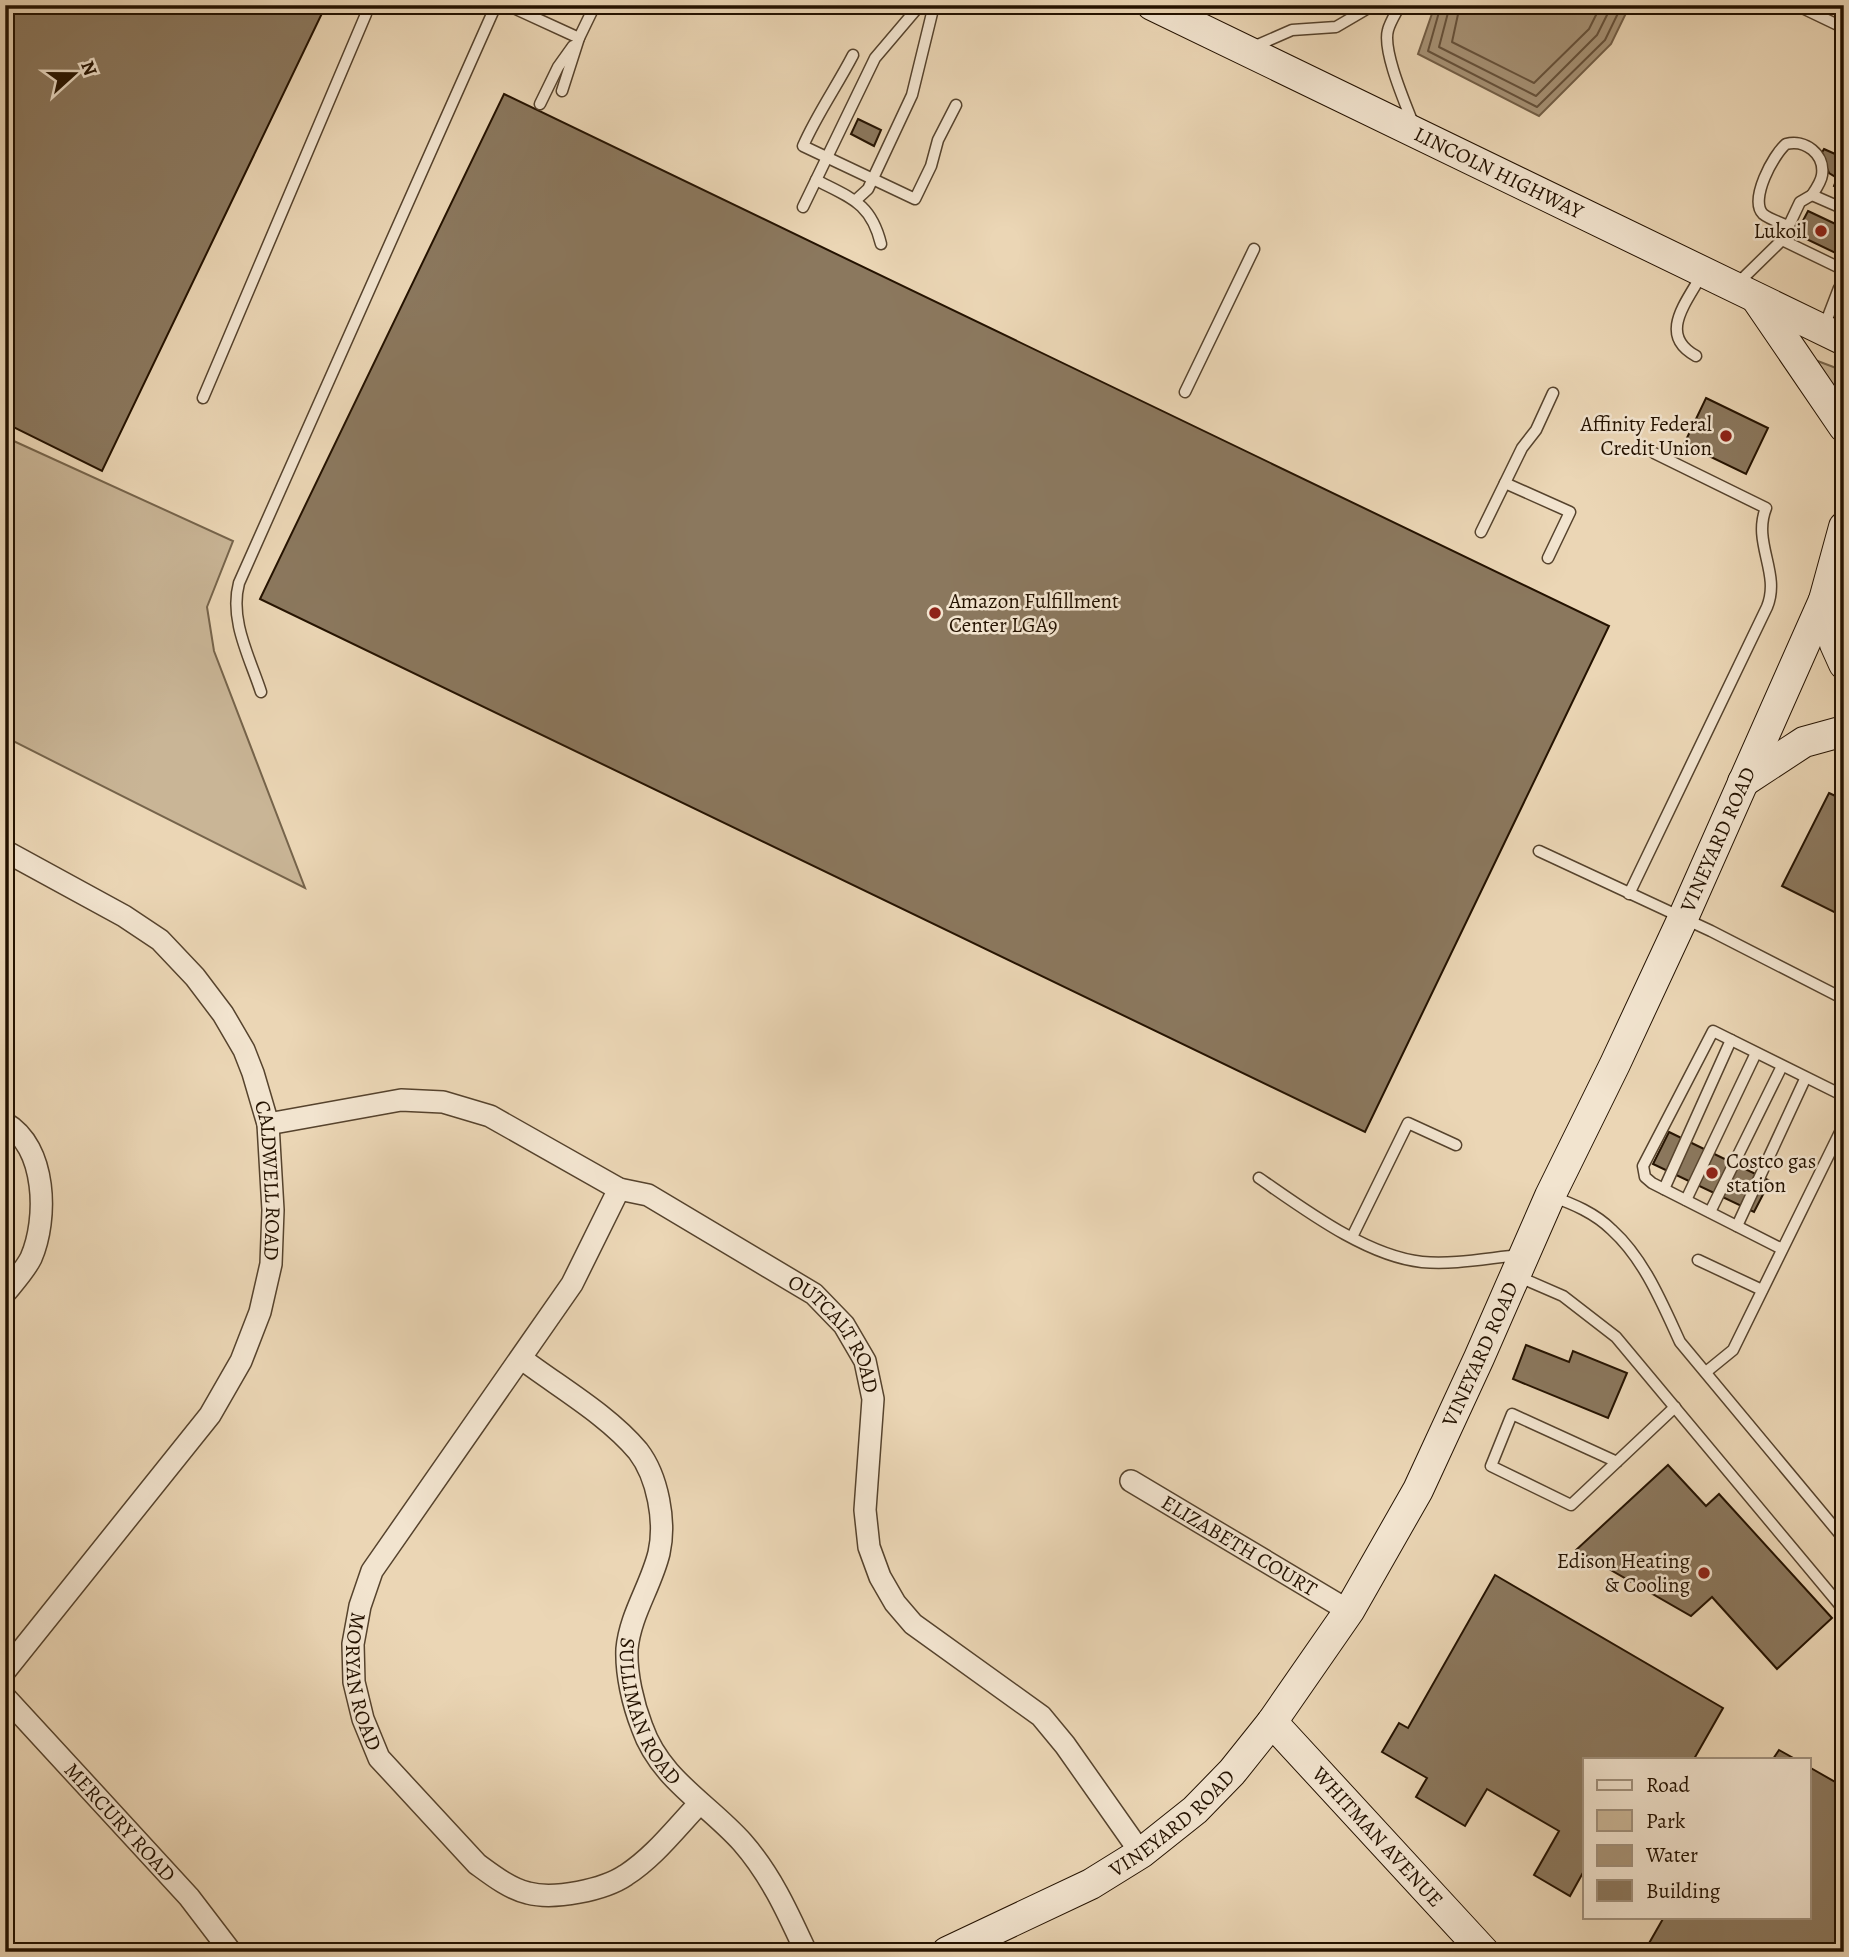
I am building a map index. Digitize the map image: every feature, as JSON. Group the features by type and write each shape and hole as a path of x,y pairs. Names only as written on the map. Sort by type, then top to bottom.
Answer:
{"street":[{"name":"LINCOLN HIGHWAY","path":"1152,5 1833,334"},
{"path":"1744,290 1844,427"},
{"name":"VINEYARD ROAD","path":"947,1952 1091,1884 1141,1853 1195,1810 1232,1772 1272,1722 1349,1611 1418,1490 1479,1358 1518,1265 1683,918 1824,600 1844,527"},
{"name":"VINEYARD ROAD","path":"1824,600 1844,572"},
{"path":"1824,600 1835,644 1844,664"},
{"path":"1743,783 1804,742 1844,731"},
{"name":"CALDWELL ROAD","path":"5,851 124,916 160,940 195,977 223,1014 244,1050 268,1124 273,1210 271,1264 260,1312 241,1361 210,1415 5,1671"},
{"name":"OUTCALT ROAD","path":"268,1124 401,1100 443,1102 490,1116 619,1189 648,1195 814,1294 844,1325 865,1361 873,1399 865,1510 869,1548 880,1577 895,1603 914,1624 1041,1716 1065,1745 1141,1853"},
{"path":"5,1124 11,1127 31,1150 40,1175 38,1239 30,1261 5,1293"},
{"name":"MORYAN ROAD","path":"619,1189 572,1284 372,1571 360,1606 353,1644 354,1682 362,1719 379,1758 477,1864 495,1877 528,1893 560,1895 593,1889 625,1876 658,1848 699,1804"},
{"name":"SULLIMAN ROAD","path":"522,1359 615,1427 639,1453 650,1474 657,1496 659,1552 635,1614 627,1649 630,1679 642,1729 656,1757 674,1781 740,1841 768,1876 806,1952"},
{"name":"ELIZABETH COURT","path":"1131,1481 1349,1611"},
{"name":"MERCURY ROAD","path":"5,1697 190,1897 231,1952"},
{"name":"WHITMAN AVENUE","path":"1272,1722 1484,1952"}],"lane":[{"path":"203,398 366,14 366,5"},
{"path":"261,692 238,623 235,603 239,583 496,5"},
{"path":"507,5 579,38"},
{"path":"562,90 579,38 595,5"},
{"path":"803,207 875,58 920,5"},
{"path":"1246,50 1292,30 1336,27 1366,10 1368,5"},
{"path":"1400,5 1387,31 1388,42 1394,72 1416,132"},
{"path":"1796,5 1844,28"},
{"path":"856,200 868,189 912,95 935,7"},
{"path":"540,104 558,67 579,38"},
{"path":"853,55 803,146 915,199 938,141 956,105"},
{"path":"1744,290 1782,240 1800,202 1812,195 1823,171 1815,151 1802,143 1786,144 1775,157 1760,190 1758,204 1766,216 1788,226"},
{"path":"816,180 856,200 871,216 881,244"},
{"path":"1812,195 1844,209"},
{"path":"1782,240 1844,270"},
{"path":"1185,392 1255,249"},
{"path":"1696,356 1681,345 1675,329 1703,271"},
{"path":"1833,334 1839,288 1844,286"},
{"path":"1480,532 1536,430 1553,393"},
{"path":"1629,894 1770,600 1772,578 1761,535 1766,508 1654,453"},
{"path":"1505,483 1570,512 1548,558"},
{"path":"1539,851 1683,918 1844,999"},
{"path":"1782,1250 1664,1189 1645,1177 1643,1166 1713,1031 1805,1079 1844,1096"},
{"path":"1664,1189 1731,1040"},
{"path":"1686,1200 1756,1053"},
{"path":"1710,1212 1782,1066"},
{"path":"1737,1226 1805,1079"},
{"path":"1352,1237 1408,1123 1456,1145"},
{"path":"1706,1372 1733,1350 1844,1124"},
{"path":"1259,1178 1318,1219 1388,1253 1420,1262 1518,1265 1563,1296 1616,1337 1844,1610"},
{"path":"1550,1196 1577,1206 1612,1230 1639,1263 1680,1342 1844,1539"},
{"path":"1698,1260 1762,1290"},
{"path":"1617,1462 1511,1414 1491,1466 1571,1505 1617,1462 1675,1407"}],"green space":[{"path":"1815,360 1844,371 1844,407"},
{"path":"5,437 233,541 207,607 214,651 305,888 5,737"}],"water":[{"path":"1435,5 1630,5 1611,44 1539,116 1418,54"}],"building":[{"path":"5,5 326,5 102,471 5,423"},
{"name":"Amazon Fulfillment Center LGA9","path":"504,94 1609,626 1365,1132 260,599"},
{"path":"858,119 881,130 874,146 851,134"},
{"path":"1824,149 1844,158 1844,191 1834,186 1837,178 1829,173 1821,154"},
{"name":"Lukoil","path":"1808,211 1844,228 1844,257 1796,234"},
{"name":"Affinity Federal Credit Union","path":"1706,398 1768,428 1746,474 1684,444"},
{"path":"1829,793 1844,800 1844,917 1782,886"},
{"name":"Costco gas station","path":"1669,1132 1770,1181 1754,1212 1653,1164"},
{"path":"1526,1345 1569,1362 1573,1351 1627,1373 1608,1418 1513,1379"},
{"name":"Edison Heating & Cooling","path":"1668,1465 1706,1506 1719,1494 1832,1618 1777,1669 1712,1597 1691,1616 1576,1550"},
{"path":"1495,1575 1723,1708 1695,1758 1583,1758 1583,1873 1570,1896 1534,1875 1559,1831 1487,1789 1465,1826 1416,1797 1427,1778 1382,1752 1399,1723 1408,1728"},
{"path":"1779,1750 1793,1758 1774,1758"},
{"path":"1811,1768 1844,1787 1844,1952 1644,1952 1663,1918 1811,1918"}],"place":[{"name":"Lukoil","path":"1821,231"},
{"name":"Affinity Federal Credit Union","path":"1726,436"},
{"name":"Amazon Fulfillment Center LGA9","path":"935,613"},
{"name":"Costco gas station","path":"1712,1173"},
{"name":"Edison Heating & Cooling","path":"1704,1573"}]}
